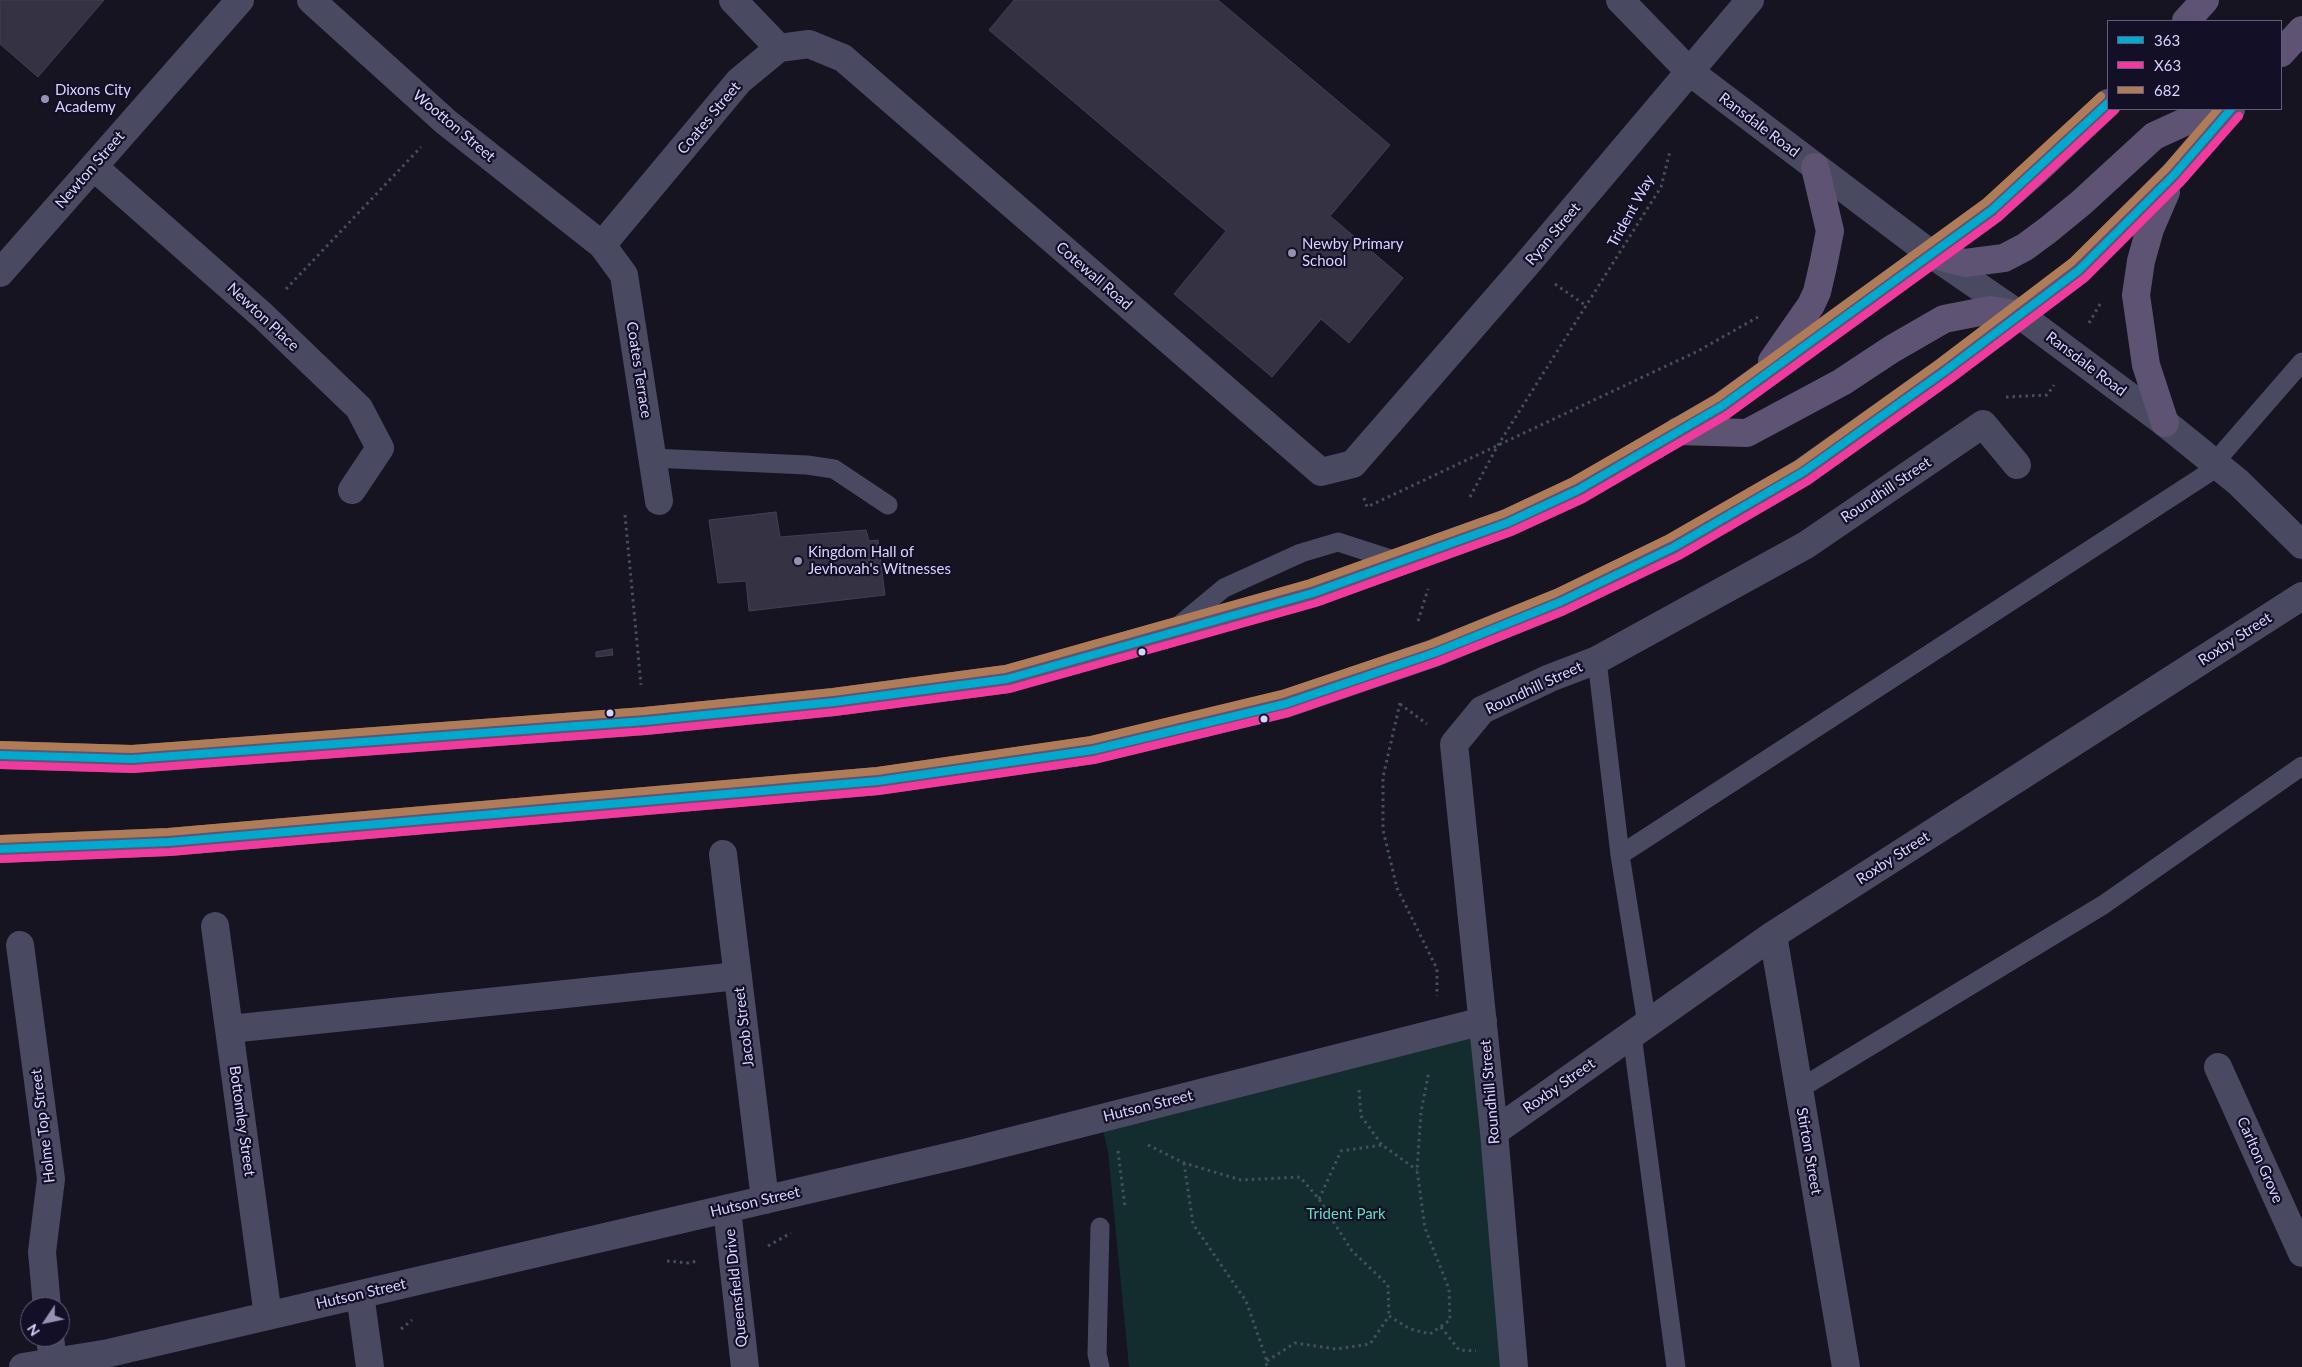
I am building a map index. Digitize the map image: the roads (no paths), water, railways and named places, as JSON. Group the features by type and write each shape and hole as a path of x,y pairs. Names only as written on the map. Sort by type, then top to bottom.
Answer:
{"main road":[{"path":"0,755 132,759 645,721 844,701 1007,679 1166,636 1313,593 1507,523 1569,494 1722,406 1761,376 1863,305 1999,203 2107,104"},
{"path":"1931,254 1965,262 2004,258 2024,247 2055,225 2154,136 2210,110"},
{"path":"0,849 169,842 878,781 1093,750 1285,704 1434,654 1560,602 1674,547 1803,472 1944,372 2079,270 2174,175 2230,110"},
{"path":"1761,376 1817,292 1830,231 1815,167"},
{"path":"2165,423 2146,365 2136,295 2141,261 2150,230 2174,175"},
{"path":"1678,432 1747,433 1842,382 1892,348 1944,319 1990,310 2020,315"}],"street":[{"name":"Newton Street","path":"0,273 240,0"},
{"name":"Wootton Street","path":"311,0 446,122 602,246"},
{"path":"733,0 779,48"},
{"name":"Ransdale Road","path":"1620,0 1690,72 1931,254 2020,315 2165,423 2238,482 2302,545"},
{"name":"Ryan Street","path":"1352,464 1526,265 1750,0"},
{"name":"Cotewall Road","path":"779,48 809,44 843,58 1321,472 1352,464"},
{"name":"Coates Street","path":"602,246 739,81 779,48"},
{"name":"Newton Place","path":"94,166 262,315 359,408 380,448 352,490"},
{"name":"Coates Terrace","path":"602,246 624,275 659,501"},
{"name":"Roundhill Street","path":"1513,1360 1494,1132 1454,744 1482,710 1597,660 1806,545 1983,424 2017,465"},
{"name":"Roxby Street","path":"1494,1132 1773,935 2302,596"},
{"name":"Jacob Street","path":"723,854 765,1200"},
{"name":"Bottomley Street","path":"215,926 268,1316"},
{"name":"Stirton Street","path":"1773,935 1846,1367"},
{"name":"Holme Top Street","path":"20,945 51,1179 42,1252 46,1297"},
{"path":"230,1029 738,976"},
{"name":"Hutson Street","path":"23,1367 51,1350 109,1353 975,1150 1483,1021"},
{"name":"Carlton Grove","path":"2218,1067 2302,1253"},
{"name":"Queensfield Drive","path":"728,1209 745,1367"},
{"path":"360,1294 370,1367"}],"lane":[{"path":"1620,854 2217,464 2302,362"},
{"path":"652,458 807,465 834,469 888,505"},
{"path":"1166,636 1224,588 1301,553 1338,542 1400,562"},
{"path":"1597,660 1640,1030 1676,1367"},
{"path":"1799,1089 2103,905 2302,766"},
{"path":"1100,1226 1097,1354 1100,1367"}],"place":[{"name":"Dixons City Academy","path":"45,99"},
{"name":"Newby Primary School","path":"1292,253"},
{"name":"Kingdom Hall of Jevhovah's Witnesses","path":"798,561"}],"park label":[{"name":"Trident Park","path":"1346,1214"}]}
